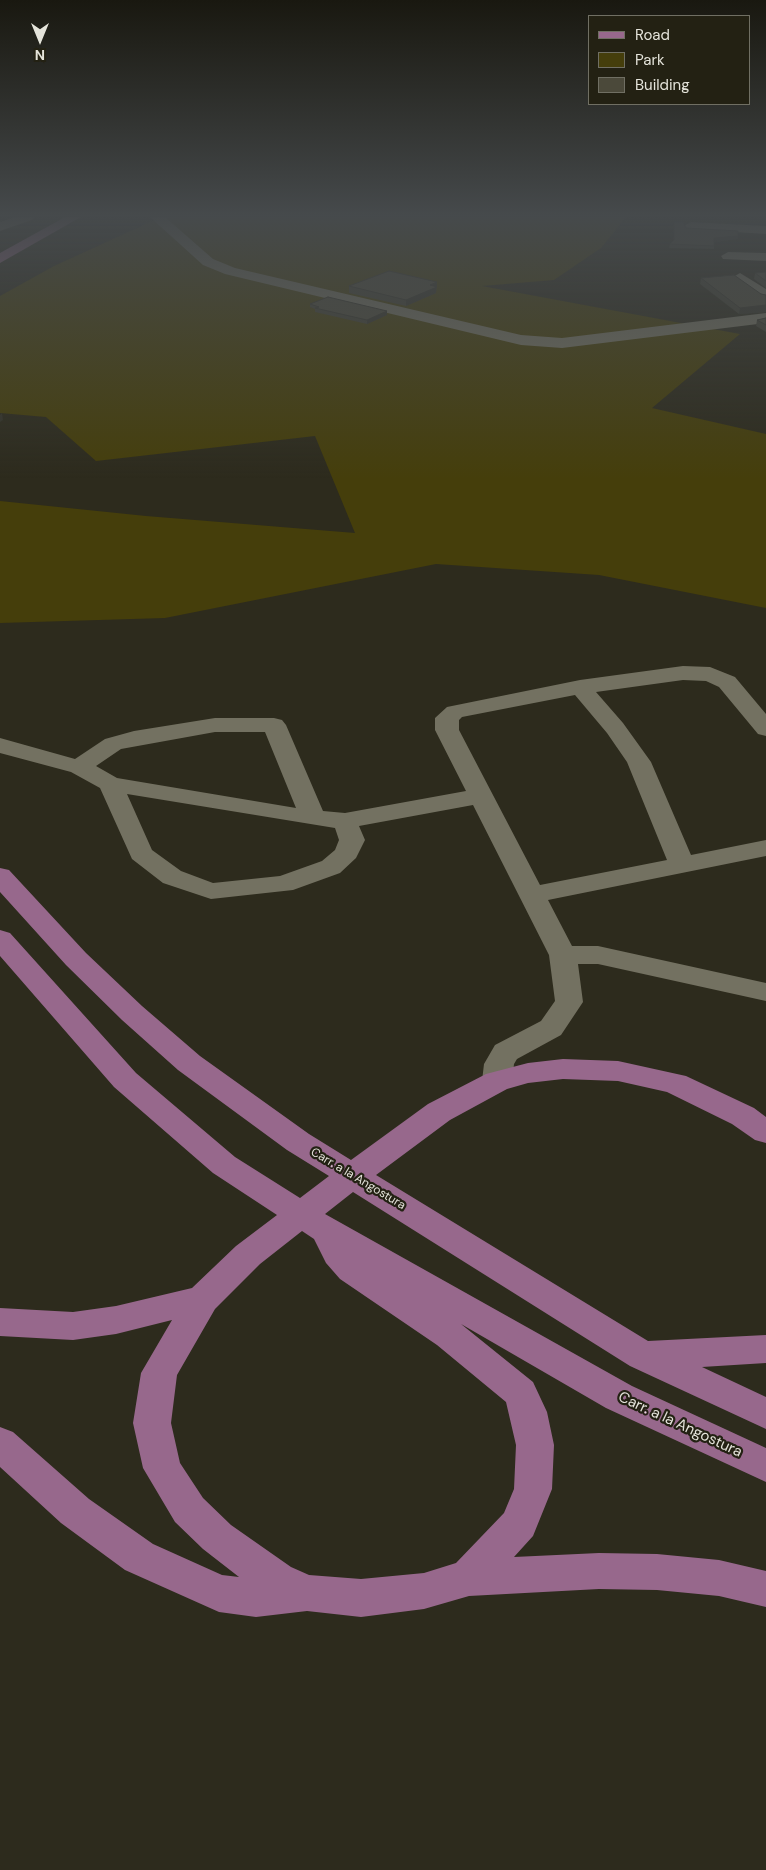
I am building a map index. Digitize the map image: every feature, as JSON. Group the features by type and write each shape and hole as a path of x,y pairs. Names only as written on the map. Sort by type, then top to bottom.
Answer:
{"main road":[{"name":"Carr. a la Angostura","path":"0,876 76,959 132,1013 189,1063 298,1142 643,1356 766,1414"},
{"name":"Carr. a la Angostura","path":"0,939 125,1080 224,1165 327,1231 619,1397 766,1466"},
{"path":"307,1593 277,1580 217,1537 189,1510 162,1468 152,1423 159,1374 203,1299 248,1255 386,1150 439,1112 497,1081 528,1073 563,1069 618,1071 674,1083 742,1116 766,1132"},
{"path":"327,1231 338,1254 352,1270 450,1335 520,1393 528,1412 535,1445 533,1489 519,1524 469,1578"},
{"path":"0,1322 73,1326 116,1320 203,1299"},
{"path":"643,1356 766,1349"},
{"path":"0,1443 75,1511 139,1557 219,1593 256,1598 307,1593 361,1598 424,1591 469,1578 600,1571 658,1572 719,1578 766,1589"}],"street":[{"path":"372,304 521,340 562,343 766,318"},
{"path":"497,1081 499,1064 506,1052 551,1028 569,1002 562,955 447,730 447,718 455,712 580,687 683,673 710,674 727,682 766,729"},
{"path":"580,687 639,762 682,864"},
{"path":"80,767 114,744 134,738 216,725 274,724 313,818"},
{"path":"0,745 28,755 80,767 110,784 313,818 346,821 481,796"},
{"path":"110,784 140,854 172,877 211,890 284,884 331,867 348,853 352,840 346,821"},
{"path":"532,894 766,848"},
{"path":"562,955 606,956 766,992"}],"green space":[{"path":"0,304 580,304 740,334 652,408 766,434 766,608 599,575 436,564 165,618 0,623 0,501 146,516 355,533 315,436 96,461 46,417 0,413"}],"building":[{"path":"311,304 359,304 387,311 367,320 315,308 319,307"},
{"path":"735,304 766,304 766,305 740,308"},
{"path":"766,318 766,325 757,320"}]}
